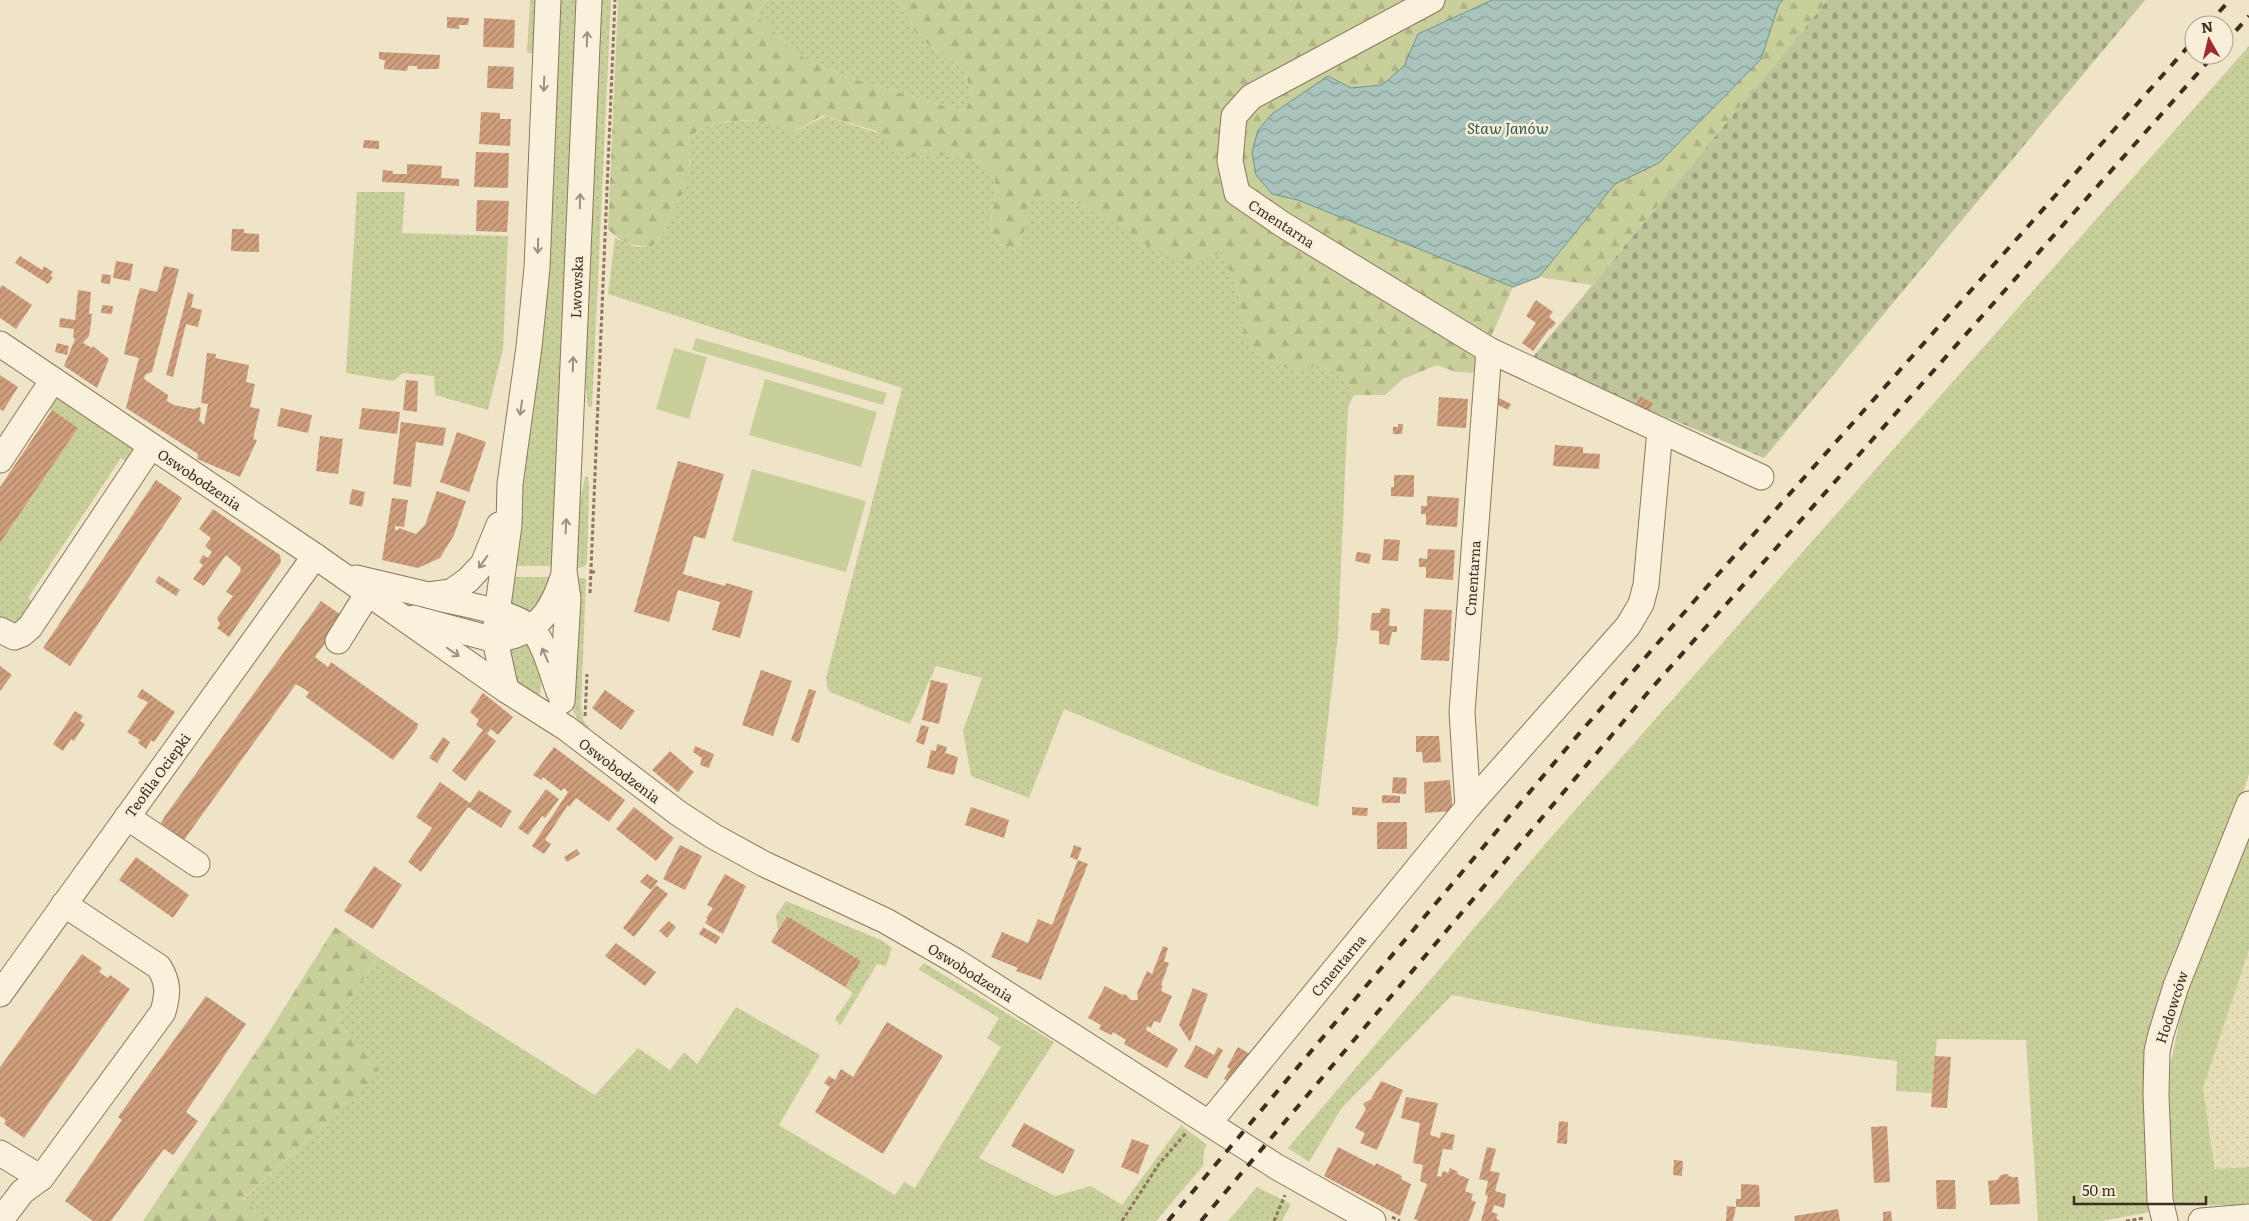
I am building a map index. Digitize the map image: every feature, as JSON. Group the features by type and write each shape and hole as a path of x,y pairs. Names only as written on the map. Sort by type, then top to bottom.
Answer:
{"street":[{"path":"506,690 495,640 509,525 510,484 529,347 537,268 548,0"},
{"name":"Lwowska","path":"562,701 568,599 564,574 588,0"},
{"name":"Cmentarna","path":"1432,0 1251,97 1234,116 1230,162 1237,193 1282,224 1489,350 1762,477"},
{"name":"Oswobodzenia","path":"0,344 315,556 575,736 678,813 713,836 764,864 886,921 972,971 1293,1176 1373,1221"},
{"name":"Cmentarna","path":"1468,807 1462,712 1489,350"},
{"path":"0,460 53,380"},
{"name":"Cmentarna","path":"1204,1120 1468,807 1628,626 1641,604 1646,585 1660,430"},
{"path":"0,630 14,637 22,634 30,627 150,446"},
{"path":"428,595 451,592 468,580 483,564 500,522 510,484"},
{"name":"Teofila Ociepki","path":"0,994 315,556"},
{"name":"Lwowska","path":"495,640 508,638 532,628 544,617 555,601 564,574"},
{"path":"341,575 497,612 514,618 532,628"},
{"path":"338,641 368,593"},
{"name":"Oswobodzenia","path":"399,614 495,640"},
{"name":"Oswobodzenia","path":"532,628 548,659 575,736"},
{"name":"Hodowców","path":"2165,1221 2160,1200 2156,1094 2157,1051 2176,986 2249,804"},
{"path":"127,817 197,864"},
{"path":"0,1221 22,1192 41,1178 163,1012 168,993 166,979 159,967 64,904"},
{"path":"0,1153 41,1178"},
{"path":"2201,1221 2249,1217"}],"path":[{"path":"590,601 615,0"},
{"path":"591,572 597,572"},
{"path":"575,736 592,732 585,716 587,668"},
{"path":"1122,1221 1159,1164 1204,1120"},
{"path":"1274,1221 1293,1176"}],"shaded area":[{"path":"2249,950 2249,1167 2216,1169 2203,1088"}],"green space":[{"path":"530,0 538,0 536,53 527,53"},
{"path":"557,0 579,0 555,566 510,566"},
{"path":"597,0 611,0 592,407 588,407 583,362"},
{"path":"618,0 767,0 755,14 797,54 843,76 964,112 972,97 964,69 918,37 900,3 901,0 1492,0 1418,34 1404,66 1382,85 1351,88 1328,76 1272,114 1272,194 1298,200 1513,287 1475,373 1456,372 1437,365 1403,379 1385,395 1354,395 1340,373 1319,366 1292,369 1265,361 1244,334 1239,294 1222,252 1190,264 1155,251 1101,215 1070,199 1028,199 1028,221 1017,249 1000,245 989,227 994,203 995,175 978,160 933,154 911,157 894,148 876,131 823,115 792,133 768,124 752,121 722,122 704,127 692,138 689,145 690,159 685,186 677,207 666,227 653,246 640,246 628,243 618,238 608,229"},
{"path":"767,0 901,0 900,3 918,37 964,69 972,97 964,112 843,76 797,54 755,14"},
{"path":"1783,0 1828,0 1592,285 1539,277 1615,184 1659,163 1761,59 1779,4"},
{"path":"1828,0 2145,0 1764,458 1656,413 1646,413 1532,358"},
{"path":"2249,46 2249,774 2238,809 2172,974 2150,1212 2102,1221 2038,1221 2026,1040 1937,1039 1932,1093 1896,1091 1897,1061 1603,1025 1452,995 1341,1109 1309,1162 1288,1148 1546,843"},
{"path":"825,116 937,152 978,160 995,175 994,203 989,227 1000,245 1017,249 1028,221 1028,199 1070,199 1101,215 1223,252 1239,294 1245,334 1292,369 1319,366 1340,373 1354,395 1348,407 1338,635 1318,807 1209,769 1064,709 1029,798 971,776 963,731 982,678 936,666 910,724 828,691 826,678 902,388 608,294 615,238 637,247 653,246 666,227 685,183 691,161 688,146 693,135 709,124 738,121 772,122 792,133"},
{"path":"357,192 405,192 402,233 508,236 503,349 488,410 435,395 434,376 403,373 393,381 346,373"},
{"path":"696,338 887,393 883,405 692,350"},
{"path":"674,348 707,357 689,419 656,409"},
{"path":"765,379 877,412 861,467 749,435"},
{"path":"58,393 137,446 133,466 121,458 28,598 40,607 25,628 0,623 0,543 78,428 48,408"},
{"path":"752,469 866,501 846,572 732,541"},
{"path":"585,477 588,477 589,486 587,563 584,567 575,568 576,521"},
{"path":"509,577 554,577 531,613 507,603"},
{"path":"573,578 584,578 586,580 581,705 583,720 589,727 583,730 571,707"},
{"path":"522,639 534,652 541,674 541,689 536,701 523,695 502,647"},
{"path":"2249,833 2249,950 2203,1088 2215,1169 2249,1167 2249,1206 2170,1204 2166,1085 2184,1000"},
{"path":"786,901 881,940 892,948 886,966 877,964 840,1026 835,1019 853,993 845,987 861,961 787,916 778,930 776,915"},
{"path":"335,927 378,957 337,1020 381,1073 242,1200 270,1221 143,1221 271,1029"},
{"path":"378,957 595,1095 638,1048 670,1070 684,1052 697,1064 736,1007 820,1055 779,1125 895,1195 904,1182 915,1188 1001,1047 987,1038 999,1018 918,969 924,963 1054,1042 979,1158 1055,1196 1091,1186 1122,1205 1181,1125 1207,1145 1204,1151 1203,1166 1156,1221 270,1221 242,1201 380,1073 337,1020"},
{"path":"1257,1187 1291,1204 1282,1221 1228,1221"}],"water":[{"name":"Staw Janów","path":"1492,0 1783,0 1779,4 1761,59 1659,163 1615,184 1539,277 1513,287 1298,200 1272,194 1256,175 1252,153 1258,130 1272,114 1328,76 1351,88 1382,85 1404,66 1418,34"}],"building":[{"path":"447,17 469,18 468,25 459,25 459,29 447,28"},
{"path":"484,18 515,20 514,48 483,47"},
{"path":"379,52 440,55 439,69 417,69 417,66 408,66 407,71 384,69 385,60 379,59"},
{"path":"488,66 514,67 513,89 487,88"},
{"path":"481,112 500,113 500,119 511,119 510,146 479,144"},
{"path":"364,140 379,141 379,149 363,148"},
{"path":"476,152 509,153 508,188 474,187"},
{"path":"407,164 442,166 441,178 459,179 459,186 382,182 383,170 393,171 393,174 407,174"},
{"path":"477,200 509,201 507,232 476,231"},
{"path":"232,229 244,229 244,233 259,234 259,252 231,251"},
{"path":"20,256 42,270 44,266 53,272 50,276 53,277 48,284 15,263"},
{"path":"116,261 133,264 130,281 113,278"},
{"path":"164,266 179,269 152,372 145,375 144,379 168,395 167,401 174,405 194,409 200,407 199,420 204,425 208,404 201,403 207,353 216,354 215,358 249,365 246,382 255,384 250,407 260,409 253,439 257,440 240,477 197,459 198,454 126,408 139,358 124,354 137,298 140,288 157,292"},
{"path":"102,274 111,275 110,284 101,283"},
{"path":"2,285 32,305 16,329 0,318 0,288"},
{"path":"78,290 91,292 89,314 92,314 89,336 83,343 92,348 93,346 109,359 97,388 64,366 75,339 73,337 74,329 59,327 60,318 75,320"},
{"path":"188,292 194,295 191,307 202,310 198,327 186,324 173,377 166,375"},
{"path":"1536,300 1553,312 1549,317 1556,323 1533,351 1522,343 1536,323 1526,316"},
{"path":"102,305 113,306 112,314 101,313"},
{"path":"57,343 69,346 67,355 55,352"},
{"path":"0,375 18,387 3,411 0,409"},
{"path":"406,380 418,381 417,412 403,410"},
{"path":"1640,396 1653,403 1649,411 1636,405"},
{"path":"1439,397 1468,399 1466,428 1437,426"},
{"path":"1497,397 1511,404 1508,410 1494,403"},
{"path":"281,408 312,415 308,433 277,426"},
{"path":"362,408 400,412 397,434 359,429"},
{"path":"52,410 78,428 0,543 0,487"},
{"path":"401,422 446,428 443,446 416,442 411,487 393,484"},
{"path":"1398,424 1403,424 1402,434 1393,434 1393,427 1398,427"},
{"path":"457,432 486,442 469,492 440,482"},
{"path":"320,436 343,439 338,474 316,471"},
{"path":"1555,445 1583,447 1583,453 1600,454 1599,469 1553,466"},
{"path":"678,461 724,474 705,539 694,536 683,574 725,586 726,583 753,591 740,638 712,630 720,602 678,590 669,622 634,612"},
{"path":"1394,475 1414,475 1414,497 1391,496 1391,487 1394,487"},
{"path":"156,480 182,498 70,666 43,648"},
{"path":"352,489 365,492 362,507 349,504"},
{"path":"437,491 466,501 454,535 440,558 418,568 382,560 392,498 408,500 404,527 395,526 395,530 399,528 416,534 425,525"},
{"path":"1427,496 1459,498 1457,527 1426,525 1426,514 1421,514 1421,506 1427,506"},
{"path":"213,509 280,555 281,562 229,637 217,628 220,624 217,618 233,596 226,592 241,568 226,555 204,586 193,579 203,565 199,562 203,555 208,558 212,552 205,546 211,538 199,529"},
{"path":"1384,539 1400,540 1398,561 1382,560"},
{"path":"1428,549 1455,550 1453,580 1426,578 1426,567 1419,567 1419,558 1427,559"},
{"path":"1357,552 1371,554 1369,564 1355,561"},
{"path":"159,576 180,590 176,596 155,582"},
{"path":"321,601 344,617 315,657 328,667 331,662 418,724 417,729 393,760 306,697 309,692 296,684 184,840 161,823 165,816"},
{"path":"1381,608 1390,609 1389,626 1397,626 1397,632 1392,632 1389,645 1379,644 1379,631 1370,630 1372,613 1380,613"},
{"path":"1424,609 1452,610 1449,661 1421,660"},
{"path":"0,666 12,675 0,691"},
{"path":"761,670 792,681 773,736 742,725"},
{"path":"931,680 948,684 939,724 922,720"},
{"path":"142,689 175,712 154,742 151,740 146,749 138,743 140,740 127,732 148,702 137,697"},
{"path":"809,689 816,691 799,743 791,740"},
{"path":"605,690 635,711 621,730 592,708"},
{"path":"483,693 513,717 498,735 491,729 487,734 496,741 465,781 452,771 483,730 476,725 479,720 470,712"},
{"path":"75,711 83,716 80,721 85,724 74,741 71,739 63,751 53,744"},
{"path":"921,725 929,727 924,745 916,742"},
{"path":"1416,736 1439,736 1441,762 1423,763 1422,752 1416,752"},
{"path":"443,737 450,742 437,763 429,758"},
{"path":"937,744 947,747 945,753 958,757 954,775 927,768 931,750 936,751"},
{"path":"695,746 714,754 709,768 700,765 702,758 693,752"},
{"path":"554,747 625,800 609,822 576,798 569,807 568,805 545,840 551,844 544,854 532,846 568,792 564,788 561,791 543,777 541,780 533,775"},
{"path":"670,751 694,772 678,792 652,770"},
{"path":"1393,777 1407,778 1406,794 1392,793"},
{"path":"1450,780 1453,811 1425,813 1424,782"},
{"path":"440,782 470,803 479,790 512,811 501,828 468,807 421,872 408,862 432,828 416,817"},
{"path":"546,789 559,799 545,818 542,816 528,835 518,828"},
{"path":"1382,795 1400,796 1400,803 1382,803"},
{"path":"634,807 674,838 656,861 616,829"},
{"path":"971,807 1009,820 1004,838 965,825"},
{"path":"1352,807 1368,808 1367,816 1352,815"},
{"path":"1377,822 1407,822 1407,849 1377,849"},
{"path":"680,845 702,856 685,890 663,879"},
{"path":"1074,845 1082,848 1077,860 1070,857"},
{"path":"577,849 580,854 567,862 564,857"},
{"path":"136,857 189,895 173,918 119,880"},
{"path":"1078,860 1088,864 1041,980 1016,971 1018,968 991,957 1002,932 1028,943 1038,919 1052,925"},
{"path":"374,866 402,885 373,929 344,911"},
{"path":"647,874 658,881 651,890 640,882"},
{"path":"725,874 746,886 723,934 705,923 713,908 707,905"},
{"path":"656,885 668,894 634,937 623,928"},
{"path":"787,916 861,961 845,987 771,942"},
{"path":"669,921 676,927 667,938 659,931"},
{"path":"703,927 720,937 716,944 699,934"},
{"path":"616,943 656,972 645,986 605,956"},
{"path":"1163,946 1168,948 1164,961 1169,963 1161,985 1163,986 1161,991 1172,996 1160,1023 1154,1021 1151,1028 1147,1026 1146,1030 1178,1049 1167,1068 1124,1044 1126,1040 1113,1032 1111,1035 1099,1029 1101,1025 1088,1018 1105,986 1122,995 1125,994 1131,1000 1138,1000 1137,993 1147,971 1152,974"},
{"path":"82,954 102,968 99,972 108,978 110,975 130,989 24,1138 4,1124 6,1120 0,1116 0,1067"},
{"path":"1193,988 1208,994 1190,1042 1179,1025"},
{"path":"206,996 246,1024 186,1112 198,1121 173,1155 164,1149 111,1221 93,1221 65,1201 122,1120 118,1117"},
{"path":"887,1022 943,1056 883,1154 815,1112 830,1087 824,1083 829,1076 835,1080 841,1069 853,1077"},
{"path":"1196,1045 1214,1055 1218,1047 1223,1050 1207,1079 1184,1067"},
{"path":"1238,1047 1250,1054 1231,1082 1224,1079 1230,1069 1227,1067"},
{"path":"1935,1056 1951,1057 1947,1108 1931,1107"},
{"path":"1381,1081 1403,1090 1377,1150 1360,1143 1365,1133 1355,1128 1366,1109 1363,1104 1371,1099"},
{"path":"1406,1097 1438,1103 1430,1135 1440,1138 1441,1132 1455,1135 1452,1150 1443,1149 1437,1176 1441,1177 1443,1171 1448,1173 1450,1168 1458,1172 1457,1174 1469,1179 1465,1191 1473,1194 1471,1200 1476,1202 1469,1221 1419,1221 1414,1219 1427,1184 1420,1181 1423,1165 1413,1163 1420,1123 1401,1118"},
{"path":"1559,1121 1568,1122 1567,1144 1557,1143"},
{"path":"1024,1123 1075,1150 1063,1174 1011,1146"},
{"path":"1887,1126 1890,1182 1874,1183 1871,1127"},
{"path":"1132,1139 1149,1145 1138,1174 1121,1167"},
{"path":"1338,1147 1375,1166 1376,1163 1402,1176 1401,1179 1411,1184 1400,1216 1324,1176"},
{"path":"1487,1147 1496,1149 1490,1171 1500,1173 1495,1191 1506,1194 1504,1208 1494,1205 1492,1212 1498,1214 1496,1218 1500,1221 1481,1221 1488,1196 1485,1195 1488,1181 1479,1179"},
{"path":"1674,1160 1683,1161 1682,1176 1673,1175"},
{"path":"2007,1174 2011,1177 2018,1177 2020,1204 1990,1205 1988,1181 1997,1180 2001,1175"},
{"path":"1936,1180 1955,1180 1956,1209 1937,1209"},
{"path":"1741,1184 1759,1185 1760,1207 1736,1207 1736,1199 1741,1199"},
{"path":"1727,1206 1736,1207 1733,1221 1726,1221"},
{"path":"1838,1209 1840,1221 1795,1221 1794,1216"},
{"path":"1891,1211 1892,1221 1883,1221 1883,1212"}],"railway":[{"path":"2216,15 2230,0"},
{"path":"2234,33 2249,16"},
{"path":"1168,1221 1571,743 1696,599 2184,51"},
{"path":"1201,1221 1650,690 2205,65"}]}
